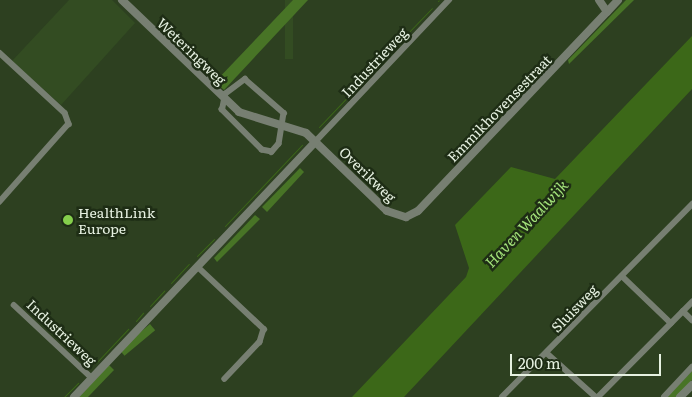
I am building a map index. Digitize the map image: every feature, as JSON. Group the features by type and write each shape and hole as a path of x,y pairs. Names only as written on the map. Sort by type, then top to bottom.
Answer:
{"street":[{"name":"Industrieweg","path":"74,397 449,0"},
{"path":"599,0 607,12"},
{"name":"Emmikhovensestraat","path":"406,217 418,210 618,0"},
{"name":"Weteringweg","path":"128,2 223,99"},
{"path":"0,53 65,113 69,124 0,202"},
{"path":"251,81 284,113 279,144 266,153 223,113 223,99 238,82 251,81"},
{"path":"223,99 251,119 283,124 316,141"},
{"name":"Overikweg","path":"316,141 387,211 406,217"},
{"name":"Sluisweg","path":"502,397 548,354 692,204"},
{"path":"198,267 264,329 260,342 225,379"},
{"path":"622,276 671,323"},
{"path":"548,354 597,397 692,302"},
{"name":"Industrieweg","path":"14,305 92,378"},
{"path":"683,311 692,320"},
{"path":"664,397 692,368"},
{"path":"680,397 692,384"}],"shaded area":[{"path":"0,0 692,0 692,397 0,397"},
{"path":"69,0 112,0 135,23 61,105 12,61"},
{"path":"285,0 293,0 293,59 285,59"},
{"path":"293,0 308,0 224,90 215,82"},
{"path":"626,0 634,0 569,64 568,60"},
{"path":"300,168 304,172 267,212 262,207"},
{"path":"255,215 260,219 217,262 214,258"},
{"path":"150,324 155,330 125,356 119,350"},
{"path":"109,365 114,370 88,397 79,397"},
{"path":"692,371 692,380 676,397 667,397"}],"water":[{"name":"Haven Waalwijk","path":"692,36 692,89 404,397 352,397 466,277 469,268 455,225 511,167 555,179"}],"waterway":[{"path":"404,37 432,8"},
{"path":"385,57 398,44"},
{"path":"319,127 356,88"},
{"path":"225,226 302,145"},
{"path":"197,256 214,239"},
{"path":"171,283 189,264"},
{"path":"150,306 164,291"},
{"path":"136,321 143,313"},
{"path":"96,363 128,329"},
{"path":"64,397 78,383"}],"place":[{"name":"HealthLink Europe","path":"68,220"}]}
